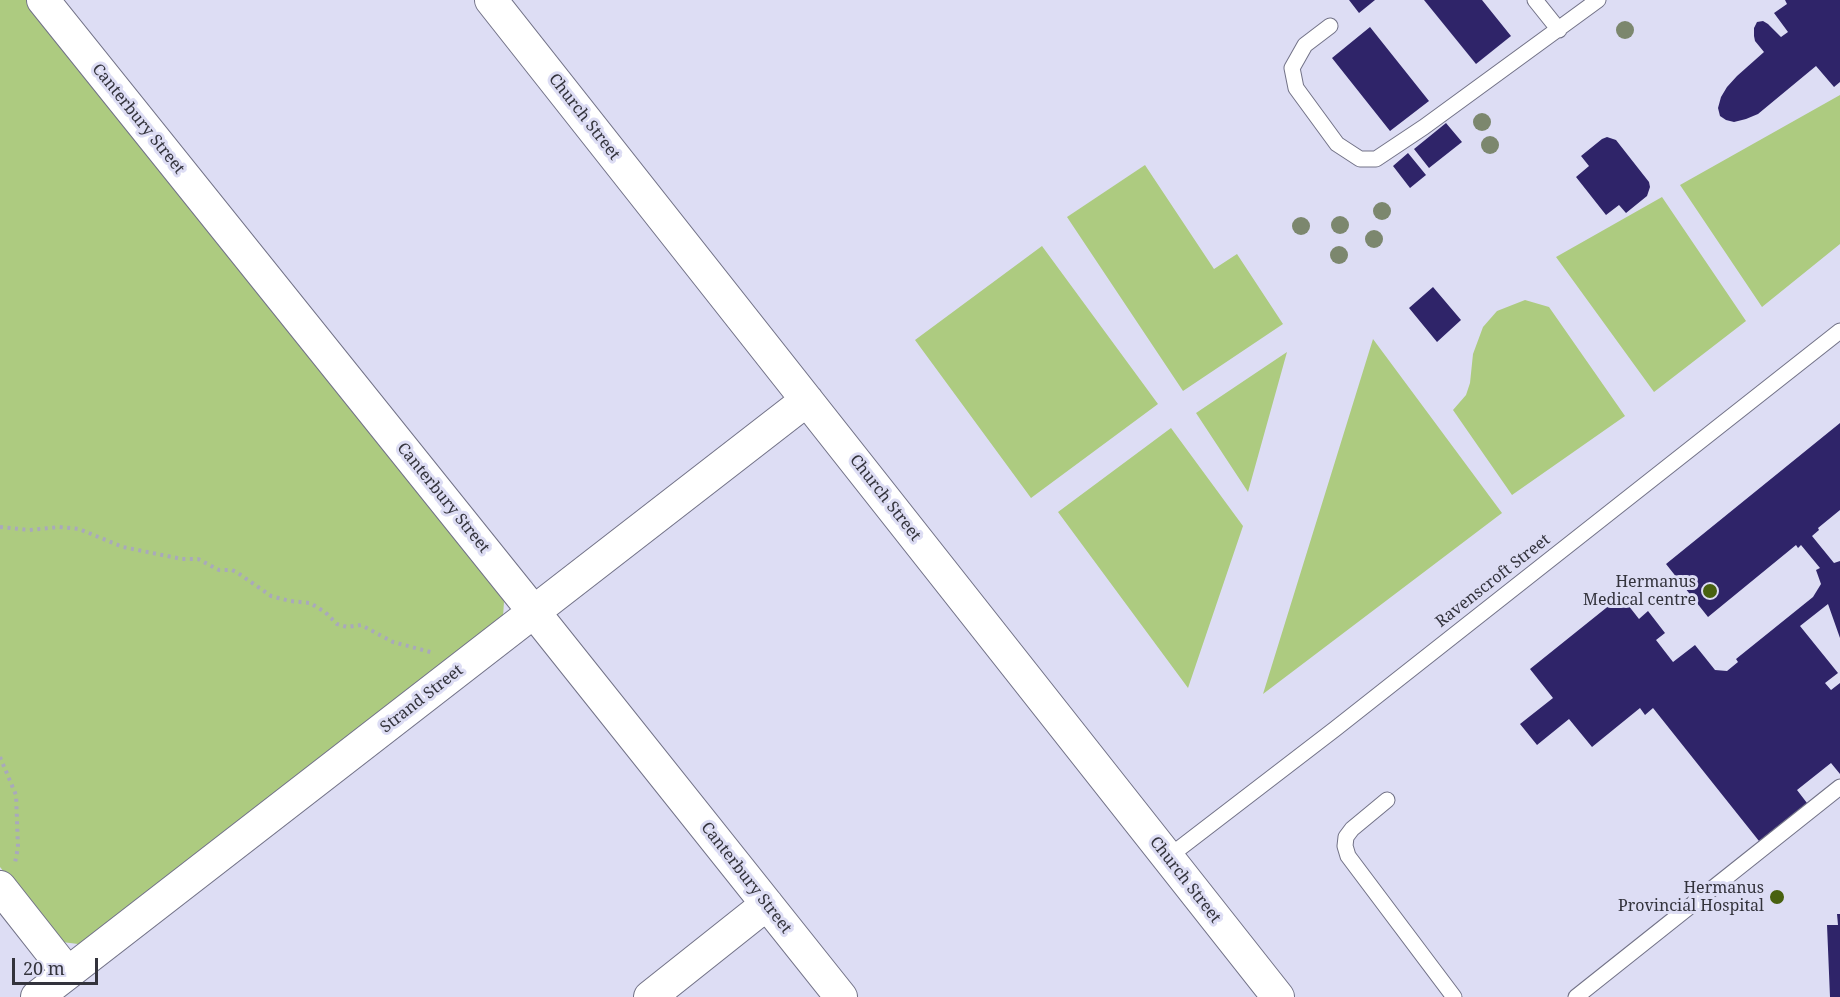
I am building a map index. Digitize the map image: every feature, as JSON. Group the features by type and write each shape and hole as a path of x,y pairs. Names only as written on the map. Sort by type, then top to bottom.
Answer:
{"street":[{"name":"Canterbury Street","path":"42,0 841,997"},
{"name":"Church Street","path":"491,0 1167,858 1272,995"},
{"name":"Strand Street","path":"37,997 807,400"},
{"path":"6,895 67,972"},
{"path":"650,997 767,904"}],"lane":[{"path":"1535,0 1559,30"},
{"path":"1330,26 1305,45 1296,60 1292,68 1296,88 1337,144 1360,159 1376,159 1598,0"},
{"name":"Ravenscroft Street","path":"1167,858 1335,729 1840,331"},
{"path":"1576,997 1840,787"},
{"path":"1387,800 1346,837 1345,846 1348,856 1454,997"}],"path":[{"path":"0,527 29,530 58,526 79,529 123,547 182,559 198,559 219,570 232,570 238,573 271,596 310,603 325,612 336,624 347,627 361,625 393,642 430,651 450,660 457,671"},
{"path":"0,756 16,795 18,847 6,895"}],"green space":[{"path":"0,0 32,0 502,595 504,602 503,617 84,942 78,944 62,942 55,937 0,867"},
{"path":"1840,95 1840,244 1762,307 1680,185"},
{"path":"1145,165 1214,269 1237,254 1283,324 1183,391 1067,217"},
{"path":"1662,197 1746,321 1654,392 1556,257"},
{"path":"1042,246 1158,404 1031,498 915,340"},
{"path":"1525,300 1549,307 1625,416 1512,495 1453,410 1466,395 1470,383 1473,354 1483,327 1497,311"},
{"path":"1373,339 1502,513 1263,694"},
{"path":"1287,352 1248,492 1196,413"},
{"path":"1171,428 1243,526 1188,688 1058,512"}],"building":[{"path":"1349,0 1375,0 1359,13"},
{"path":"1424,0 1482,0 1511,36 1476,64"},
{"path":"1785,0 1840,0 1840,82 1834,87 1816,66 1758,114 1734,122 1726,120 1720,116 1718,108 1721,97 1737,76 1764,52 1755,41 1754,28 1757,22 1763,21 1768,24 1781,37 1788,32 1774,13 1787,4"},
{"path":"1370,27 1429,101 1390,131 1332,58"},
{"path":"1446,123 1462,142 1429,168 1414,149"},
{"path":"1607,137 1616,140 1649,182 1647,196 1626,213 1619,205 1606,215 1576,177 1589,166 1581,156"},
{"path":"1408,153 1426,175 1410,188 1393,166"},
{"path":"1433,287 1461,320 1437,342 1409,308"},
{"path":"1840,423 1840,510 1812,536 1834,563 1840,561 1840,638 1828,604 1800,626 1838,673 1825,683 1831,690 1840,683 1840,774 1831,763 1797,790 1807,803 1759,841 1653,708 1645,715 1640,708 1592,747 1569,719 1537,745 1520,724 1553,698 1530,669 1621,596 1639,619 1648,611 1665,633 1656,640 1673,662 1695,645 1715,670 1727,671 1738,662 1736,659 1813,597 1821,584 1816,570 1820,568 1801,545 1798,548 1796,545 1708,617 1666,564"},
{"path":"1837,914 1840,914 1840,997 1830,997 1827,925 1838,925"}],"place":[{"name":"Hermanus Medical centre","path":"1710,591"},
{"name":"Hermanus Provincial Hospital","path":"1777,897"}]}
